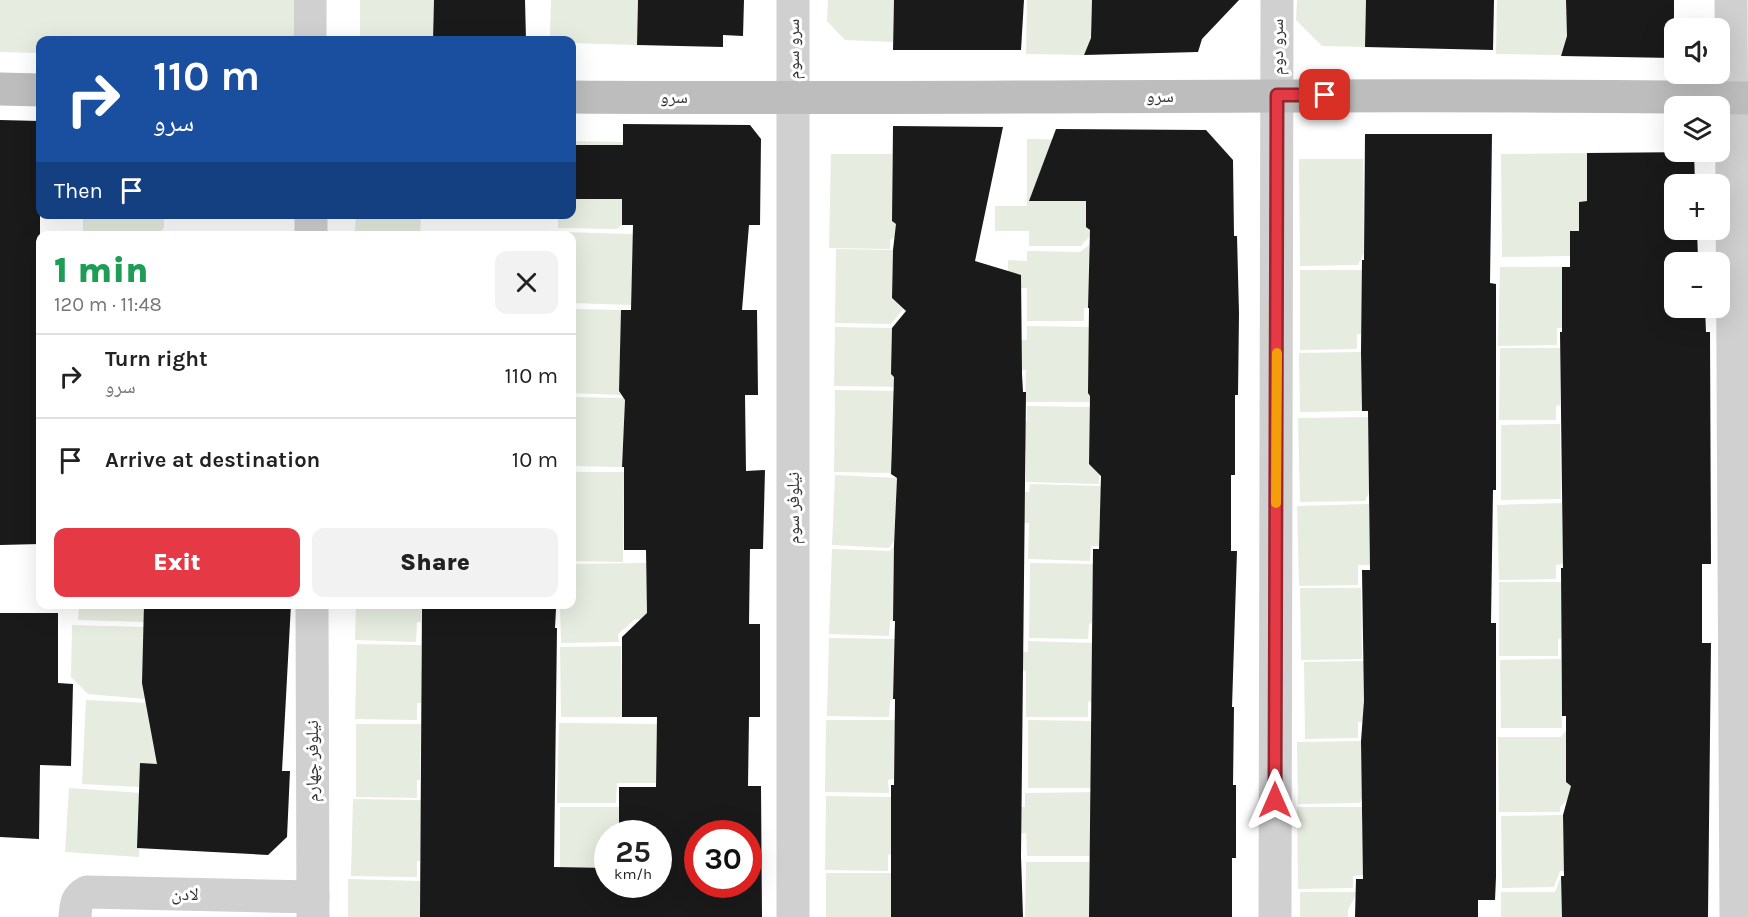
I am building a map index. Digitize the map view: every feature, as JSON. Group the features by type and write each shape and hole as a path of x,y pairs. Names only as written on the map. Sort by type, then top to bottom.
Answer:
{"street":[{"path":"310,0 310,36"},
{"name":"سرو سوم","path":"793,0 793,98"},
{"name":"سرو دوم","path":"1275,917 1277,0"},
{"path":"1731,0 1739,98 1736,917"},
{"path":"0,89 36,90"},
{"name":"سرو","path":"576,97 1277,95 1739,98"},
{"name":"نیلوفر سوم","path":"793,98 793,917"},
{"name":"نیلوفر چهارم","path":"312,609 313,907"},
{"name":"لادن","path":"75,917 79,897 87,892 313,907"}],"shaded area":[{"path":"0,0 293,0 293,36 36,36 36,53 0,52"},
{"path":"360,0 434,0 433,36 360,36"},
{"path":"551,0 638,0 637,45 576,43 576,36 550,36"},
{"path":"828,0 894,0 893,42 845,40 827,21"},
{"path":"1027,0 1092,0 1091,38 1084,55 1026,54"},
{"path":"1297,0 1366,0 1365,47 1322,46 1296,20"},
{"path":"1497,0 1566,0 1567,36 1561,55 1496,54"},
{"path":"1086,129 1086,227 1093,232 1081,246 1029,246 1029,231 995,231 995,206 1027,206 1027,139 1080,140"},
{"path":"576,141 623,142 622,225 617,229 558,228 558,219 576,219"},
{"path":"1587,153 1587,201 1579,202 1579,231 1570,231 1570,256 1502,257 1501,154"},
{"path":"831,154 892,154 892,221 905,231 890,240 890,249 829,248"},
{"path":"1299,159 1363,159 1364,253 1358,265 1300,266"},
{"path":"83,219 164,219 164,228 161,231 83,231"},
{"path":"356,219 421,219 420,231 355,231"},
{"path":"576,232 633,234 631,305 576,303"},
{"path":"1089,245 1088,308 1084,308 1084,321 1027,321 1027,288 1008,288 1008,260 1027,261 1027,251 1080,252"},
{"path":"836,249 893,250 892,298 903,309 891,324 835,323"},
{"path":"1500,267 1562,267 1562,328 1557,328 1557,345 1498,346"},
{"path":"1300,270 1362,270 1362,334 1357,334 1357,349 1300,350"},
{"path":"576,309 621,310 619,391 621,395 576,393"},
{"path":"1027,326 1089,327 1095,402 1025,402 1026,370 1007,369 1006,340 1027,340"},
{"path":"835,327 892,328 904,387 834,386"},
{"path":"1500,348 1560,348 1560,405 1556,406 1556,420 1499,420"},
{"path":"1361,352 1362,411 1300,412 1299,353"},
{"path":"835,390 908,391 893,404 891,456 893,473 834,472"},
{"path":"576,397 625,398 622,467 576,466"},
{"path":"1027,406 1090,407 1089,464 1099,474 1099,484 1026,482 1026,451 1007,450 1008,421 1027,421"},
{"path":"1368,417 1370,491 1365,501 1300,502 1298,418"},
{"path":"1560,424 1561,499 1501,500 1501,425"},
{"path":"576,472 624,472 623,562 576,561"},
{"path":"835,475 897,478 894,541 889,548 832,545"},
{"path":"1030,484 1101,486 1099,546 1091,546 1090,561 1028,559 1029,523 1008,522 1009,492 1029,492"},
{"path":"1562,503 1563,564 1556,565 1556,579 1499,580 1497,505"},
{"path":"1369,504 1370,565 1358,565 1358,585 1299,586 1297,506"},
{"path":"894,546 893,621 890,620 889,636 829,634 832,549 890,551"},
{"path":"646,563 647,593 658,620 635,619 618,634 619,642 561,643 560,609 576,609 576,564"},
{"path":"1030,563 1093,564 1092,623 1089,624 1088,639 1029,638"},
{"path":"1499,582 1561,582 1561,639 1558,639 1558,656 1499,656"},
{"path":"1300,588 1361,588 1362,659 1301,660"},
{"path":"79,609 143,609 145,622 78,620"},
{"path":"356,609 421,609 421,622 417,622 416,642 355,640"},
{"path":"72,625 144,627 145,699 88,694 71,677"},
{"path":"829,638 895,639 893,699 890,700 889,717 827,716"},
{"path":"1028,641 1092,643 1092,702 1088,701 1088,717 1026,717 1026,671 1007,670 1008,652 1028,652"},
{"path":"357,644 421,645 421,703 417,703 417,720 355,719"},
{"path":"621,646 622,717 561,717 560,647"},
{"path":"1561,659 1562,728 1501,728 1500,660"},
{"path":"1364,661 1364,722 1358,722 1358,738 1305,739 1304,662"},
{"path":"86,700 172,704 167,765 140,787 82,784"},
{"path":"826,720 895,720 894,779 888,780 889,793 825,792"},
{"path":"1028,720 1092,721 1097,788 1028,788"},
{"path":"559,723 657,724 656,783 617,783 616,803 557,803"},
{"path":"356,724 421,724 420,780 417,780 417,798 356,797"},
{"path":"1566,730 1566,782 1581,794 1574,794 1560,807 1560,812 1499,812 1498,737 1561,737"},
{"path":"1361,741 1362,798 1360,803 1298,804 1297,742"},
{"path":"69,788 141,793 139,857 65,852"},
{"path":"1099,792 1096,856 1027,856 1026,833 1012,834 1013,807 1025,807 1025,793"},
{"path":"826,796 891,797 891,854 888,855 888,871 825,870"},
{"path":"353,799 421,800 420,861 417,861 417,877 351,876"},
{"path":"560,807 619,807 619,820 594,820 594,881 560,880"},
{"path":"1297,807 1362,807 1363,875 1353,876 1353,888 1298,889"},
{"path":"1563,815 1564,871 1560,871 1554,887 1502,888 1501,816"},
{"path":"1026,862 1089,862 1089,917 1025,917"},
{"path":"826,873 891,873 891,917 826,917"},
{"path":"1561,876 1562,917 1501,917 1501,892 1555,892"},
{"path":"348,879 420,881 420,917 348,917"},
{"path":"1300,892 1356,892 1348,917 1300,917"}],"building":[{"path":"434,0 525,0 526,36 433,36"},
{"path":"638,0 744,0 743,36 723,35 723,47 637,45"},
{"path":"894,0 1024,0 1021,50 893,50"},
{"path":"1092,0 1239,0 1202,39 1198,52 1084,55 1091,38"},
{"path":"1366,0 1494,0 1493,50 1365,47"},
{"path":"1566,0 1674,0 1674,18 1664,18 1664,58 1561,56 1567,36"},
{"path":"0,120 36,121 36,219 40,219 40,231 36,231 36,544 0,545"},
{"path":"623,124 750,125 761,139 760,225 749,225 742,310 757,310 758,395 745,395 746,471 765,470 763,549 750,549 749,624 760,624 760,717 749,717 748,786 761,786 761,820 684,820 684,898 762,898 762,917 420,917 422,609 556,609 554,867 594,868 594,898 672,898 672,820 619,820 619,787 656,787 657,717 622,717 622,637 647,613 646,550 624,550 624,467 622,467 625,400 619,391 621,310 631,310 633,225 622,225 622,199 576,199 576,145 623,145"},
{"path":"893,126 1003,127 975,261 1021,275 1022,374 1023,392 1026,392 1021,856 1023,917 891,917 891,785 894,785 895,699 893,699 894,545 897,478 891,474 894,377 891,374 892,328 906,311 892,298 896,224 892,221"},
{"path":"1056,129 1206,130 1233,160 1234,236 1237,236 1239,313 1238,395 1235,395 1235,475 1231,475 1231,551 1237,551 1232,707 1234,707 1233,785 1236,785 1236,858 1232,858 1232,917 1089,917 1093,549 1099,549 1101,476 1089,464 1090,230 1086,227 1086,201 1029,201"},
{"path":"1365,134 1492,134 1490,283 1496,284 1496,490 1493,490 1491,623 1496,623 1496,877 1495,900 1478,900 1478,917 1355,917 1356,879 1363,879 1362,570 1370,570 1368,411 1362,411 1361,352"},
{"path":"1664,152 1664,162 1694,162 1695,174 1664,174 1664,240 1697,240 1698,252 1664,252 1664,318 1705,318 1706,332 1710,332 1711,564 1702,564 1702,643 1711,643 1708,917 1562,917 1563,815 1571,786 1566,782 1566,716 1562,716 1560,332 1562,332 1562,267 1570,267 1570,231 1579,231 1579,202 1587,201 1587,153"},
{"path":"144,609 291,609 282,771 290,771 287,837 268,855 137,848 140,763 157,764 142,683"},
{"path":"0,613 58,613 58,683 73,684 71,766 40,765 39,839 0,837"}],"slow traffic":[{"path":"1276,503 1277,353"}],"route":[{"path":"1275,800 1277,95 1325,95"}]}
